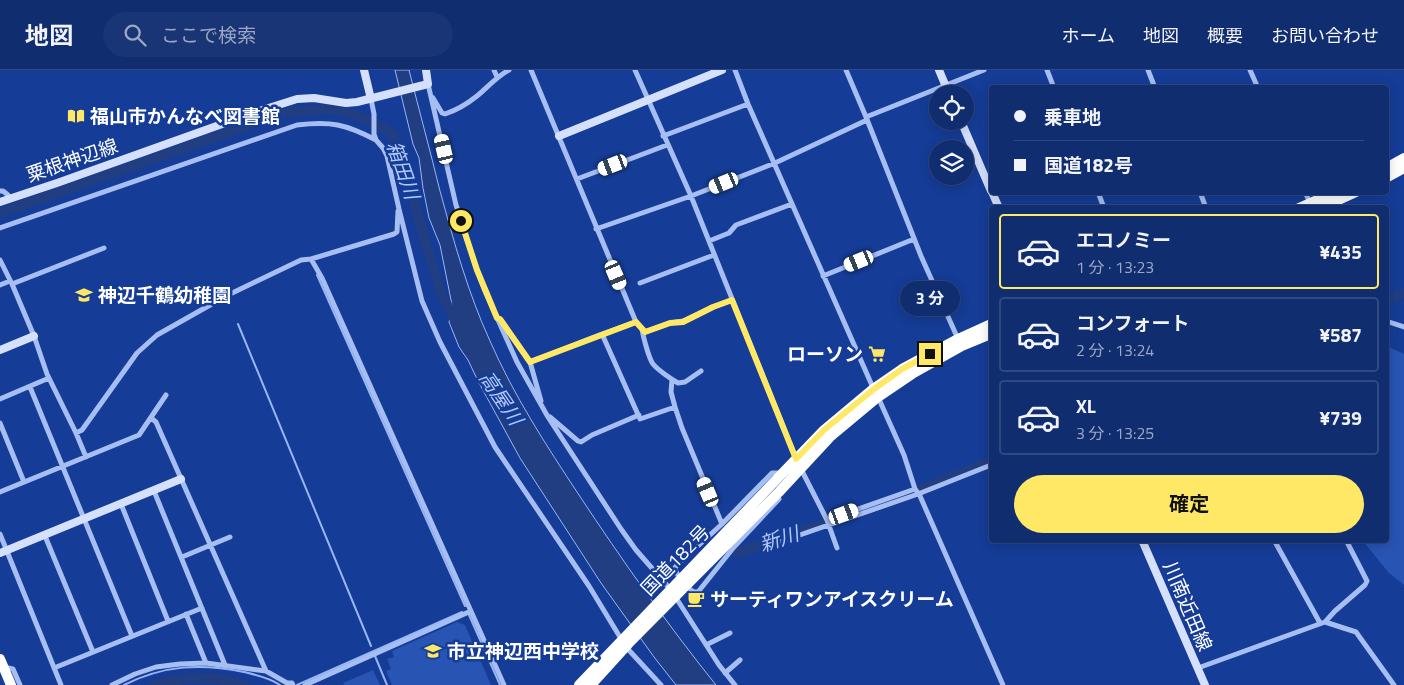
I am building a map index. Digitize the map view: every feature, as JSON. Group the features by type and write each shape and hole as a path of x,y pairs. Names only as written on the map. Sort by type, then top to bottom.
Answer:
{"highway":[{"path":"1389,166 1404,158"},
{"path":"1389,176 1404,168"},
{"path":"1311,205 1329,195"},
{"path":"1328,205 1349,195"},
{"name":"国道182号","path":"579,685 671,595 783,473 830,437 902,369 989,325"},
{"name":"国道182号","path":"876,393 962,346 989,335"},
{"name":"国道182号","path":"671,595 779,492 798,463"},
{"name":"国道182号","path":"591,685 626,641"},
{"path":"1,668 3,685"},
{"path":"1,668 11,685"}],"main road":[{"path":"364,70 374,98"},
{"path":"426,70 427,84"},
{"path":"559,136 722,70"},
{"path":"939,70 946,85"},
{"name":"粟根神辺線","path":"0,202 297,99 314,98 346,103 357,102 427,84"},
{"path":"965,130 989,185"},
{"path":"0,350 34,336"},
{"path":"3,552 181,479"},
{"name":"川南近田線","path":"1143,543 1205,685"}],"street":[{"path":"494,70 497,77"},
{"path":"427,84 442,113 445,114 457,110 477,96 497,77 509,70"},
{"path":"531,70 596,229 636,322 642,329 645,332 670,323 683,322 732,300"},
{"path":"635,70 691,196 798,463 828,523 838,548"},
{"path":"735,70 823,276 904,455 915,489 920,496 1003,685"},
{"path":"846,70 914,239 958,339"},
{"path":"948,85 984,70"},
{"path":"1047,70 1053,85"},
{"path":"1148,70 1154,85"},
{"path":"1250,70 1257,85"},
{"path":"431,93 456,205 477,270 517,362 548,417 621,529 735,685"},
{"path":"596,229 691,196 775,163 867,119 929,93"},
{"path":"374,98 374,134 376,140"},
{"path":"663,136 748,104"},
{"path":"0,228 297,125 316,123 338,124 376,140 387,156 422,301 440,342 495,447 626,641 661,685"},
{"path":"577,179 667,145"},
{"path":"0,191 8,195 10,199"},
{"path":"709,241 729,233 736,225 792,204"},
{"path":"76,433 82,430 137,353 157,335 226,296 302,260 394,234 397,232 399,209"},
{"path":"823,276 914,239"},
{"path":"0,285 104,248"},
{"path":"640,283 714,255"},
{"path":"311,259 322,278 504,685"},
{"path":"0,260 34,336 49,378 86,457"},
{"path":"497,318 500,319 530,362 541,401 540,404"},
{"path":"530,362 636,322"},
{"path":"1389,322 1404,327"},
{"path":"642,329 652,363 672,380 678,384 685,382 701,371"},
{"path":"602,334 640,418 675,407"},
{"path":"0,399 49,378"},
{"path":"672,380 671,392 682,428 722,524"},
{"path":"30,387 132,636"},
{"path":"0,492 139,435 166,395"},
{"path":"548,417 551,417 581,442 592,435 639,415"},
{"path":"151,418 156,422 266,671"},
{"path":"0,423 24,482"},
{"path":"828,523 918,494 989,466"},
{"path":"678,575 674,569 677,565 722,524 772,473 783,473"},
{"path":"768,546 915,489"},
{"path":"154,491 225,665"},
{"path":"691,590 698,592 734,547 780,498 779,492"},
{"path":"121,504 168,621"},
{"path":"0,534 3,552 61,685"},
{"path":"45,536 93,652"},
{"path":"182,557 230,537"},
{"path":"1276,543 1323,623 1356,632 1394,685"},
{"path":"1198,668 1323,623 1365,585 1367,581 1348,543"},
{"path":"54,668 202,608"},
{"path":"305,685 471,611"},
{"path":"186,614 206,663"},
{"path":"706,645 730,633"},
{"path":"725,673 740,660"},
{"path":"112,685 156,667 206,663 266,671 293,685"},
{"path":"1,668 13,669 20,685"}],"shaded area":[{"path":"1389,347 1404,354 1404,585 1389,573 1364,543 1389,543"},
{"name":"市立神辺西中学校","path":"457,622 465,625 491,685 392,685 386,671 391,669 387,659 394,657 392,651"},
{"path":"373,670 380,685 344,685 343,683"}],"water":[{"name":"高屋川","path":"395,70 409,70 462,267 482,323 509,381 543,439 612,544 662,615 716,685 676,685 654,657 601,583 520,458 468,360 459,347 449,322 453,310 440,245 429,218 419,158 413,144"}],"waterway":[{"name":"箱田川","path":"0,213 286,112 330,109 348,112 391,133 399,146 442,295 458,326"},
{"path":"317,275 465,606"},
{"name":"新川","path":"1389,300 1404,293"},
{"path":"238,324 371,646"},
{"name":"新川","path":"919,490 989,462"},
{"name":"新川","path":"893,500 914,492"},
{"name":"新川","path":"735,550 737,553 824,524"},
{"path":"297,685 462,612"},
{"path":"469,615 500,685"},
{"path":"375,656 387,685"},
{"path":"124,685 154,673 198,667 213,667 244,672 280,685"},
{"path":"155,685 190,678 220,679 244,685"}],"place":[{"name":"福山市かんなべ図書館","path":"76,116"},
{"name":"神辺千鶴幼稚園","path":"84,295"},
{"name":"ローソン","path":"877,354"},
{"name":"サーティワンアイスクリーム","path":"696,599"},
{"name":"市立神辺西中学校","path":"433,651"}],"route":[{"path":"461,221 477,270 497,318 500,319 530,362 636,322 645,332 670,323 683,322 732,300 796,459 824,430 874,389 902,369 930,354"}]}
